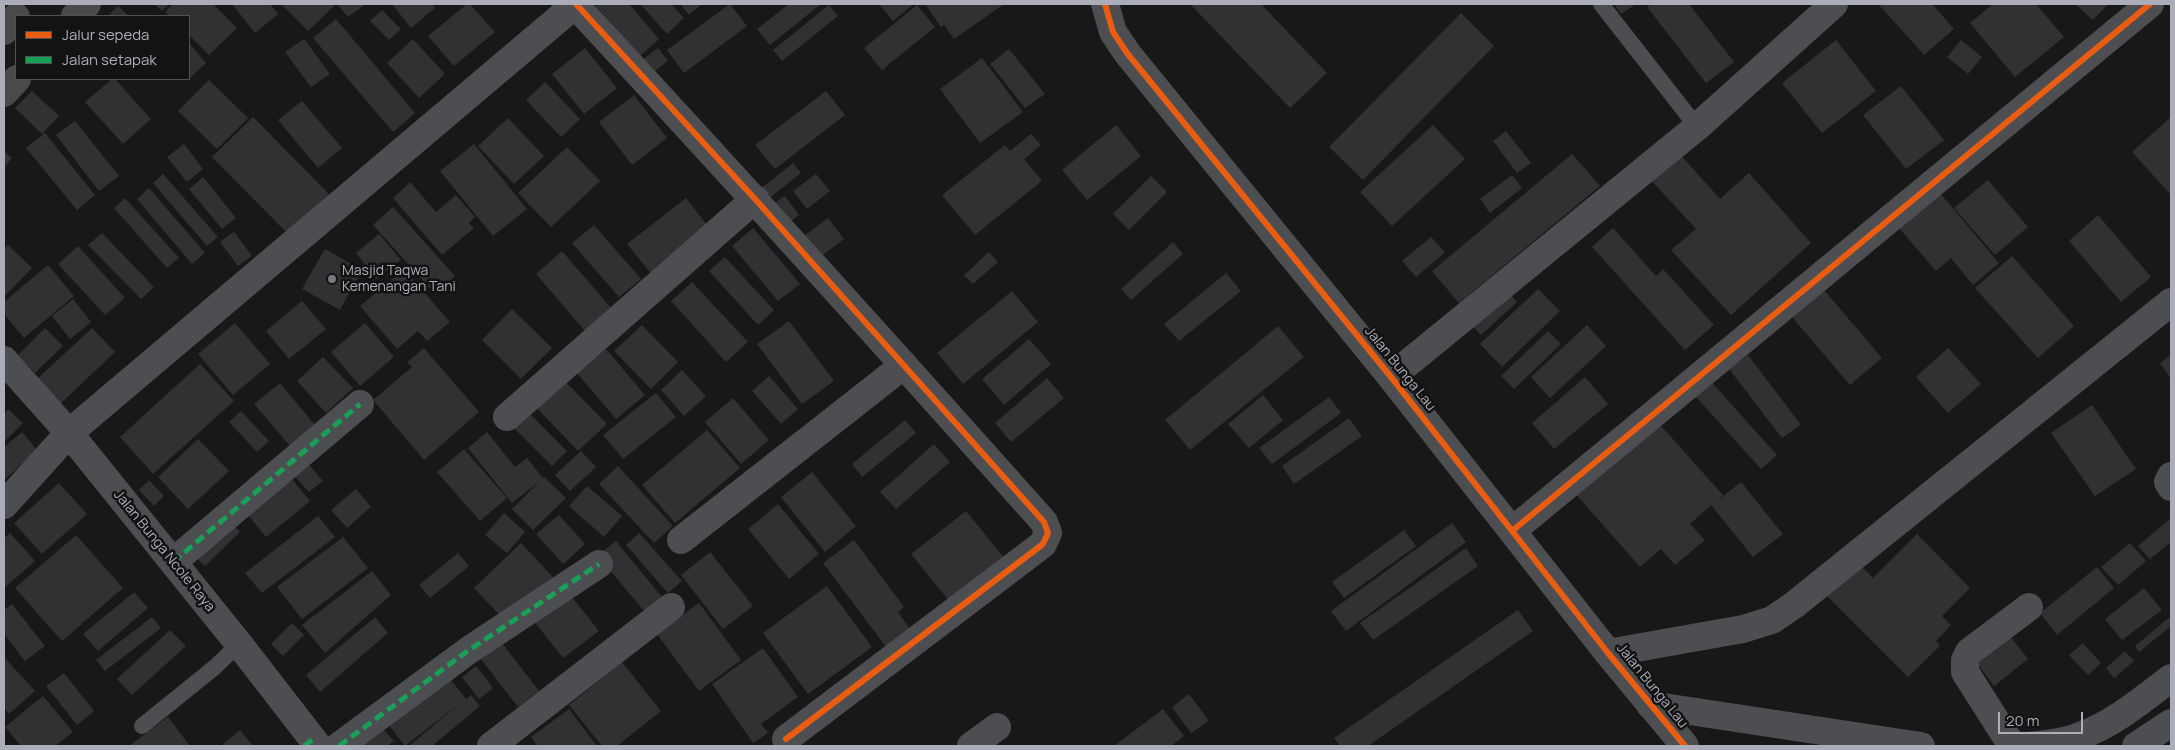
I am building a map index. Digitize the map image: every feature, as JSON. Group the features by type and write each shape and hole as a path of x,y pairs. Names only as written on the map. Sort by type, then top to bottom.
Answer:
{"highway":[{"path":"17,15 28,4"},
{"path":"76,15 87,4"},
{"path":"4,31 15,17"},
{"path":"4,93 16,80"}],"street":[{"path":"4,505 70,433 575,4 755,199 904,365 1044,522 1048,533 1043,544 786,739"},
{"name":"Jalan Bunga Lau","path":"1105,4 1113,32 1127,53 1391,377 1608,653 1685,746"},
{"path":"1391,377 1697,127 1834,4"},
{"path":"1512,531 2150,4"},
{"path":"507,417 755,199"},
{"path":"1608,653 1743,629 1772,620 1794,605 2171,302"},
{"name":"Jalan Bunga Ncole Raya","path":"4,360 70,433 239,644 311,744"},
{"path":"681,540 904,365"},
{"path":"172,562 360,404"},
{"path":"2171,476 2168,482 2171,487"},
{"path":"338,746 470,650 598,564"},
{"path":"491,746 671,607"},
{"path":"2014,746 2005,736 1966,672 1965,660 1969,652 2029,607"},
{"path":"2024,746 2041,745 2080,736 2120,715 2171,678"},
{"path":"1650,704 1921,746"},
{"path":"2136,746 2171,723"},
{"path":"971,746 997,727"}],"lane":[{"path":"1601,4 1697,127"},
{"path":"142,726 215,667 239,644"}],"building":[{"path":"154,4 169,4 162,11"},
{"path":"173,4 213,4 237,28 209,55 190,36 190,15 169,15 165,12"},
{"path":"232,4 270,4 278,14 255,33"},
{"path":"281,4 332,4 334,6 308,31"},
{"path":"337,4 366,4 348,17"},
{"path":"392,4 432,4 435,8 411,28"},
{"path":"467,4 470,4 495,32 454,66 428,36"},
{"path":"599,4 629,4 659,39 640,56 596,6"},
{"path":"640,4 671,4 684,18 667,34"},
{"path":"680,4 702,4 689,15"},
{"path":"730,4 747,26 684,73 667,50"},
{"path":"789,4 821,4 770,45 757,29"},
{"path":"879,4 914,4 893,21"},
{"path":"925,4 1004,4 954,39 944,25 941,27"},
{"path":"1190,4 1261,4 1327,73 1290,108"},
{"path":"1614,4 1636,4 1621,14"},
{"path":"1652,4 1689,4 1734,62 1706,83 1647,7"},
{"path":"1878,4 1932,4 1954,29 1924,55"},
{"path":"1993,4 2036,4 2064,37 2015,77 1970,23"},
{"path":"2075,4 2108,4 2093,20"},
{"path":"829,5 838,16 782,61 773,50"},
{"path":"917,5 935,27 882,70 864,48"},
{"path":"118,6 128,15 109,15"},
{"path":"382,10 401,29 389,40 370,21"},
{"path":"1461,13 1494,46 1363,180 1329,147"},
{"path":"336,19 415,113 393,132 313,38"},
{"path":"304,39 330,74 311,87 285,52"},
{"path":"413,39 445,74 419,98 387,63"},
{"path":"1836,40 1876,91 1822,133 1782,83"},
{"path":"1961,40 1982,57 1968,74 1947,57"},
{"path":"190,44 206,63 190,78"},
{"path":"585,48 617,88 584,114 552,74"},
{"path":"658,48 668,61 652,73 642,60"},
{"path":"1009,49 1045,94 1025,108 990,64"},
{"path":"982,58 1023,112 980,143 940,89"},
{"path":"111,80 116,80 151,119 123,144 85,102"},
{"path":"209,80 248,118 217,149 178,111"},
{"path":"545,82 580,119 561,137 526,100"},
{"path":"1901,86 1944,140 1906,169 1863,115"},
{"path":"32,91 59,116 42,134 15,108"},
{"path":"826,91 845,115 775,169 755,145"},
{"path":"634,95 667,138 632,165 599,122"},
{"path":"302,101 342,148 318,168 278,120"},
{"path":"253,117 329,194 288,234 212,157"},
{"path":"2171,117 2171,195 2132,152"},
{"path":"508,118 544,156 514,184 478,146"},
{"path":"75,121 119,176 99,191 56,135"},
{"path":"1116,125 1141,156 1087,200 1062,170"},
{"path":"1433,125 1465,159 1392,226 1360,192"},
{"path":"1506,131 1531,163 1517,173 1493,141"},
{"path":"45,133 95,195 77,210 26,148"},
{"path":"1031,134 1041,145 1024,159 1042,181 975,235 942,195 1005,145 1010,151"},
{"path":"184,144 203,169 187,182 167,157"},
{"path":"474,144 527,209 493,236 440,171"},
{"path":"567,147 600,181 551,227 518,193"},
{"path":"4,151 12,158 4,167"},
{"path":"1572,154 1600,186 1459,303 1432,271"},
{"path":"1680,154 1720,199 1749,173 1811,243 1731,315 1671,250 1696,229 1651,180"},
{"path":"793,163 801,173 767,200 759,190"},
{"path":"163,174 218,237 207,246 153,183"},
{"path":"816,174 830,191 807,209 793,191"},
{"path":"1512,175 1522,188 1490,213 1480,199"},
{"path":"1151,176 1167,192 1129,230 1113,214"},
{"path":"203,177 236,218 222,229 189,189"},
{"path":"1988,180 2028,227 1995,255 1954,208"},
{"path":"410,182 436,212 456,195 475,217 469,223 474,228 442,255 393,198"},
{"path":"1934,186 1999,263 1973,285 1951,258 1936,271 1893,221"},
{"path":"149,188 205,253 192,264 137,199"},
{"path":"785,196 799,215 784,227 769,207"},
{"path":"125,198 179,258 167,268 114,208"},
{"path":"686,198 711,230 653,276 627,244"},
{"path":"393,207 455,276 435,294 373,225"},
{"path":"2098,215 2151,277 2121,302 2069,241"},
{"path":"828,218 844,239 820,257 804,236"},
{"path":"594,225 641,279 619,297 572,243"},
{"path":"753,228 800,284 778,301 732,246"},
{"path":"1613,228 1656,276 1663,269 1714,325 1685,350 1592,247"},
{"path":"234,232 252,256 238,266 220,242"},
{"path":"102,233 154,287 141,299 88,245"},
{"path":"379,234 401,260 376,279 356,253"},
{"path":"1431,237 1445,252 1416,277 1402,261"},
{"path":"1173,242 1183,254 1131,300 1121,289"},
{"path":"8,245 32,268 4,297 4,249"},
{"path":"78,246 125,298 105,315 58,264"},
{"name":"Masjid Taqwa Kemenangan Tani","path":"325,249 362,270 340,310 302,289"},
{"path":"562,251 612,309 586,332 536,274"},
{"path":"989,252 998,262 973,284 964,275"},
{"path":"2012,256 2074,326 2038,358 1975,288"},
{"path":"725,257 774,310 758,325 709,271"},
{"path":"48,265 74,296 24,338 4,314 4,302"},
{"path":"404,269 450,322 427,341 418,331 397,349 360,306"},
{"path":"1226,273 1241,291 1179,341 1164,324"},
{"path":"692,282 748,342 726,362 671,301"},
{"path":"1505,288 1517,302 1481,335 1469,322"},
{"path":"1538,289 1560,311 1502,367 1480,344"},
{"path":"1824,290 1882,358 1850,385 1792,317"},
{"path":"1012,291 1038,322 963,384 937,353"},
{"path":"73,299 91,322 70,339 52,316"},
{"path":"302,301 326,329 289,359 266,331"},
{"path":"512,309 552,348 521,379 482,340"},
{"path":"789,321 834,381 802,404 757,344"},
{"path":"235,323 270,364 233,395 198,354"},
{"path":"365,323 394,357 360,386 331,352"},
{"path":"642,325 678,362 651,389 614,351"},
{"path":"1587,325 1606,346 1550,398 1531,377"},
{"path":"1278,326 1304,357 1190,450 1165,420"},
{"path":"45,328 63,346 35,373 18,355"},
{"path":"92,328 115,352 59,405 36,380"},
{"path":"1548,331 1561,344 1514,389 1501,376"},
{"path":"1029,339 1051,364 1004,405 982,379"},
{"path":"424,348 479,412 424,460 373,400 412,367 407,362"},
{"path":"1948,348 1981,384 1948,413 1916,377"},
{"path":"606,349 645,395 616,419 577,373"},
{"path":"1748,355 1801,425 1782,438 1729,369"},
{"path":"2171,355 2171,379 2160,363"},
{"path":"323,357 353,388 326,413 297,381"},
{"path":"200,364 234,401 153,474 120,437"},
{"path":"682,370 706,396 684,416 661,390"},
{"path":"1704,374 1777,455 1761,469 1688,388"},
{"path":"560,376 607,424 578,451 532,403"},
{"path":"769,376 798,409 781,424 752,391"},
{"path":"1585,377 1608,404 1554,449 1532,423"},
{"path":"1047,378 1064,398 1011,442 995,423"},
{"path":"280,383 315,425 290,446 254,404"},
{"path":"656,393 676,417 623,459 603,435"},
{"path":"1263,395 1283,420 1249,448 1228,424"},
{"path":"1329,397 1341,413 1272,464 1259,448"},
{"path":"733,398 769,440 741,464 705,422"},
{"path":"2092,405 2136,469 2095,496 2051,433"},
{"path":"8,409 23,423 4,442 4,414"},
{"path":"241,411 269,441 257,452 229,422"},
{"path":"527,411 567,451 552,466 512,426"},
{"path":"1349,418 1362,436 1294,484 1282,466"},
{"path":"1654,418 1723,495 1717,501 1741,482 1783,534 1753,557 1711,505 1690,524 1705,540 1675,565 1661,549 1640,567 1572,490"},
{"path":"905,420 916,433 862,477 852,464"},
{"path":"707,430 740,468 675,523 642,485"},
{"path":"22,432 38,451 4,480 4,447"},
{"path":"487,432 515,467 527,458 543,478 566,498 533,530 512,509 540,481 512,503 468,448"},
{"path":"198,439 229,471 188,509 158,477"},
{"path":"934,444 950,462 896,509 880,492"},
{"path":"464,449 507,498 480,521 437,472"},
{"path":"581,451 596,467 570,491 555,475"},
{"path":"305,460 323,481 309,492 291,472"},
{"path":"618,466 673,526 654,543 599,484"},
{"path":"812,472 856,526 825,552 781,497"},
{"path":"292,479 310,501 266,537 248,515"},
{"path":"149,480 164,496 154,506 139,490"},
{"path":"59,483 87,514 42,554 14,523"},
{"path":"587,486 622,516 604,537 569,506"},
{"path":"356,489 371,507 347,528 331,510"},
{"path":"778,504 819,554 789,579 748,529"},
{"path":"966,511 1006,560 951,603 911,554"},
{"path":"504,513 525,532 507,553 485,535"},
{"path":"559,515 585,544 563,564 536,534"},
{"path":"318,516 335,537 262,593 245,573"},
{"path":"2171,518 2171,542 2150,559 2138,546"},
{"path":"230,521 240,532 205,566 194,555"},
{"path":"1452,523 1466,542 1346,631 1331,611"},
{"path":"1404,530 1416,546 1344,598 1332,582"},
{"path":"10,533 35,561 4,588 4,538"},
{"path":"639,533 682,581 668,593 626,545"},
{"path":"1917,534 1970,588 1942,616 1951,625 1936,641 1940,646 1908,677 1822,591 1854,559 1873,578"},
{"path":"76,535 123,588 62,641 15,588"},
{"path":"343,537 368,568 302,619 277,587"},
{"path":"854,540 904,607 898,612 910,629 886,647 823,563"},
{"path":"616,541 662,597 644,611 598,556"},
{"path":"521,543 554,578 507,623 474,588"},
{"path":"2130,543 2146,561 2118,585 2101,567"},
{"path":"1466,548 1478,566 1373,640 1360,623"},
{"path":"710,552 753,606 723,629 681,575"},
{"path":"458,553 469,566 430,598 419,585"},
{"path":"2097,567 2114,588 2057,635 2040,613"},
{"path":"372,571 391,595 325,653 302,625"},
{"path":"827,586 872,647 808,694 763,633"},
{"path":"2144,588 2162,610 2122,640 2105,619"},
{"path":"134,592 148,608 98,651 83,634"},
{"path":"568,592 599,631 563,658 533,620"},
{"path":"699,603 741,660 699,691 657,634"},
{"path":"12,604 45,646 25,661 4,634 4,610"},
{"path":"1518,610 1533,631 1368,746 1340,746 1334,738"},
{"path":"2171,616 2171,626 2139,652 2135,646"},
{"path":"152,617 161,628 105,671 96,660"},
{"path":"375,617 388,633 320,692 306,675"},
{"path":"292,623 304,635 283,656 271,644"},
{"path":"170,630 186,646 132,695 117,679"},
{"path":"2010,636 2028,659 1994,686 1976,662"},
{"path":"498,638 539,691 518,707 477,654"},
{"path":"2083,643 2101,663 2088,675 2069,655"},
{"path":"763,648 798,697 761,724 768,733 753,743 712,684"},
{"path":"2125,651 2134,661 2114,678 2106,668"},
{"path":"4,657 35,691 9,714 4,708"},
{"path":"622,662 661,711 617,746 602,746 569,705"},
{"path":"476,666 493,688 479,699 462,677"},
{"path":"445,672 466,699 471,695 480,706 432,746 409,746 460,703 405,746 384,719"},
{"path":"64,673 94,711 77,725 46,686"},
{"path":"1189,694 1209,721 1191,733 1172,707"},
{"path":"43,696 73,732 55,746 21,746 5,727"},
{"path":"569,709 597,746 537,746 531,737"},
{"path":"1163,709 1184,736 1171,746 1114,746"},
{"path":"168,717 190,746 129,746"},
{"path":"381,727 394,741 387,746 358,746"},
{"path":"240,730 253,746 221,746"}],"marked path":[{"path":"173,562 360,404"},
{"path":"339,746 469,650 599,564"},
{"path":"304,746 312,740"}],"cycle path":[{"path":"576,4 755,199 1044,522 1048,533 1043,544 786,739"},
{"path":"1105,4 1113,32 1127,53 1391,377 1608,653 1685,746"},
{"path":"1512,531 2150,4"}],"place":[{"name":"Masjid Taqwa Kemenangan Tani","path":"332,279"}]}
